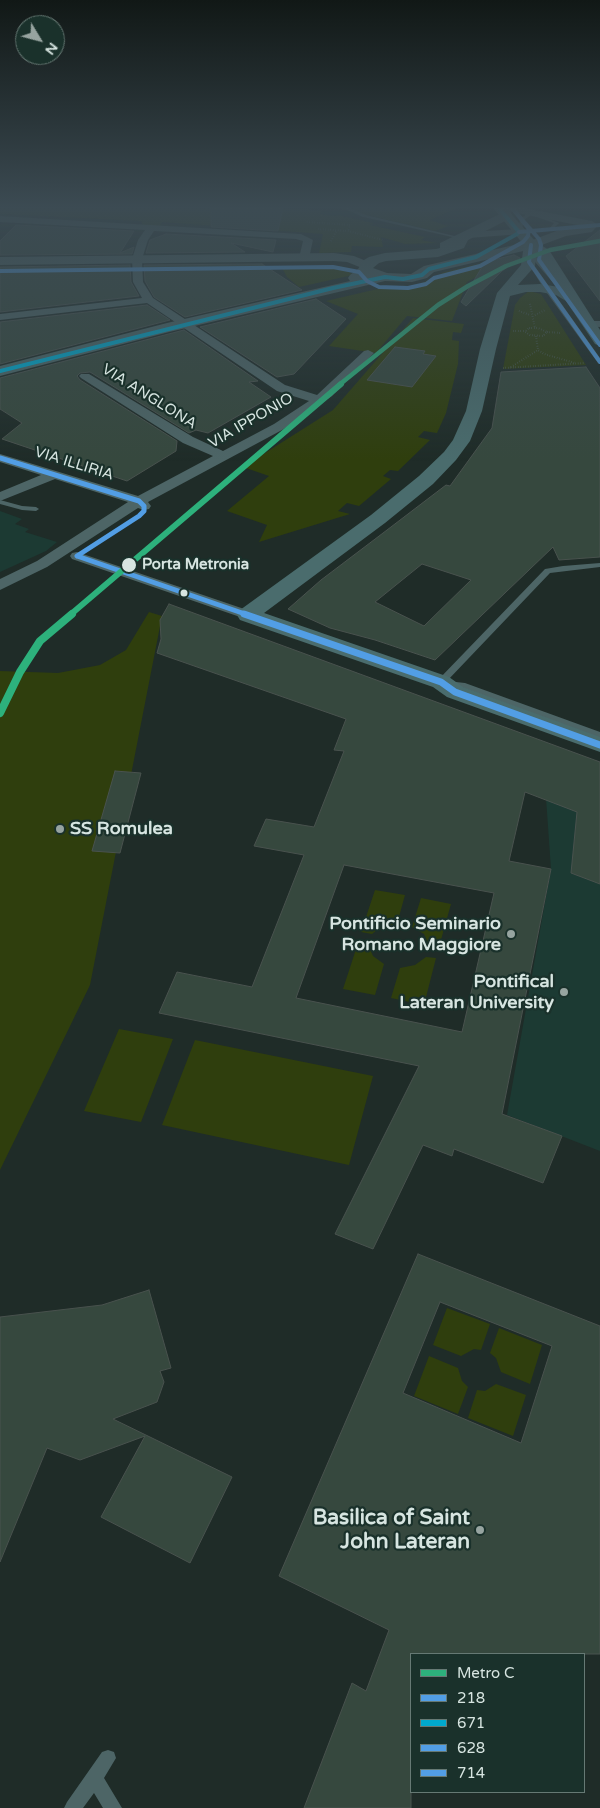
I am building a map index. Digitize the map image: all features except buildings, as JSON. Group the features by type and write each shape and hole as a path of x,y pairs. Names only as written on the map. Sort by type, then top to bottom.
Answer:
{"main road":[{"path":"0,371 315,292"},
{"path":"248,615 378,519 431,476 450,456 461,441 474,411 488,349 513,292"},
{"path":"508,301 523,292"},
{"path":"561,292 571,298"},
{"path":"568,292 600,341"},
{"path":"248,615 441,682 455,692 600,745"}],"street":[{"path":"144,292 149,300 281,388 319,400"},
{"path":"0,317 149,300"},
{"name":"VIA IPPONIO","path":"139,502 278,427 319,400 340,383 368,353"},
{"name":"VIA ANGLONA","path":"85,376 182,437 224,456"},
{"name":"VIA ILLIRIA","path":"0,458 139,502"},
{"path":"0,496 54,475"},
{"path":"0,585 78,548 142,513 144,506 139,502"},
{"path":"78,548 248,615"}],"lane":[{"path":"551,292 590,327 600,362"},
{"path":"564,292 571,298"},
{"path":"0,502 22,508 36,509"},
{"path":"441,682 548,571 562,568 598,566 600,574"},
{"path":"441,682 462,684 600,734"},
{"path":"73,1808 108,1758"},
{"path":"95,1779 114,1808"}],"path":[{"path":"526,300 531,304 535,328"},
{"path":"508,301 530,315"},
{"path":"509,330 525,331 535,328 547,332 569,333"},
{"path":"525,331 536,336 543,336 547,332"},
{"path":"536,336 538,350 544,354 578,364"},
{"path":"511,367 538,350"},
{"path":"500,368 590,363"}],"shaded area":[{"path":"0,511 22,519 15,524 29,529 25,532 57,542 46,551 0,572"},
{"name":"Pontifical Lateran University","path":"542,741 600,762 600,1151 507,1115 551,869"}],"green space":[{"path":"363,292 463,292 452,321 407,316 376,353 329,346 358,314 326,301"},
{"path":"527,292 541,294 586,365 503,369 515,305"},
{"path":"413,318 464,324 461,333 453,332 452,340 459,341 458,364 446,413 437,433 424,431 418,437 430,440 398,471 390,470 383,476 391,479 359,506 347,503 338,511 350,514 259,542 267,525 227,511 269,476 243,467 333,410"},
{"name":"SS Romulea","path":"149,612 162,616 90,985 0,1170 0,671 58,673 100,665 126,650"},
{"path":"375,890 405,895 397,924 382,926 372,934 361,932"},
{"path":"421,898 451,904 439,947 429,945 424,934 412,927"},
{"path":"358,943 368,945 373,956 384,964 375,995 343,989"},
{"path":"426,957 436,958 424,1005 391,998 400,968 415,965"},
{"path":"119,1029 173,1039 141,1122 84,1111"},
{"path":"195,1040 373,1076 349,1165 162,1125"},
{"path":"447,1308 490,1324 481,1350 474,1349 461,1356 433,1345"},
{"path":"499,1328 542,1345 530,1384 501,1372 496,1358 490,1353"},
{"path":"429,1356 458,1368 462,1381 468,1387 458,1414 414,1396"},
{"path":"496,1384 526,1395 513,1436 468,1418 477,1390 485,1391"}],"metro line":[{"name":"C","path":"0,713 20,672 40,641 377,353 438,305 458,292"}],"transit line":[{"name":"671","path":"0,371 315,292"},
{"path":"551,292 600,362"},
{"name":"714","path":"562,292 600,345"},
{"name":"218","path":"0,458 139,501 144,506 144,511 139,516 77,556"},
{"name":"218","path":"77,556 441,682 455,692 600,745"}],"place":[{"name":"Porta Metronia","path":"129,565"},
{"name":"SS Romulea","path":"60,829"},
{"name":"Pontificio Seminario Romano Maggiore","path":"511,934"},
{"name":"Pontifical Lateran University","path":"564,992"},
{"name":"Basilica of Saint John Lateran","path":"480,1530"}]}
